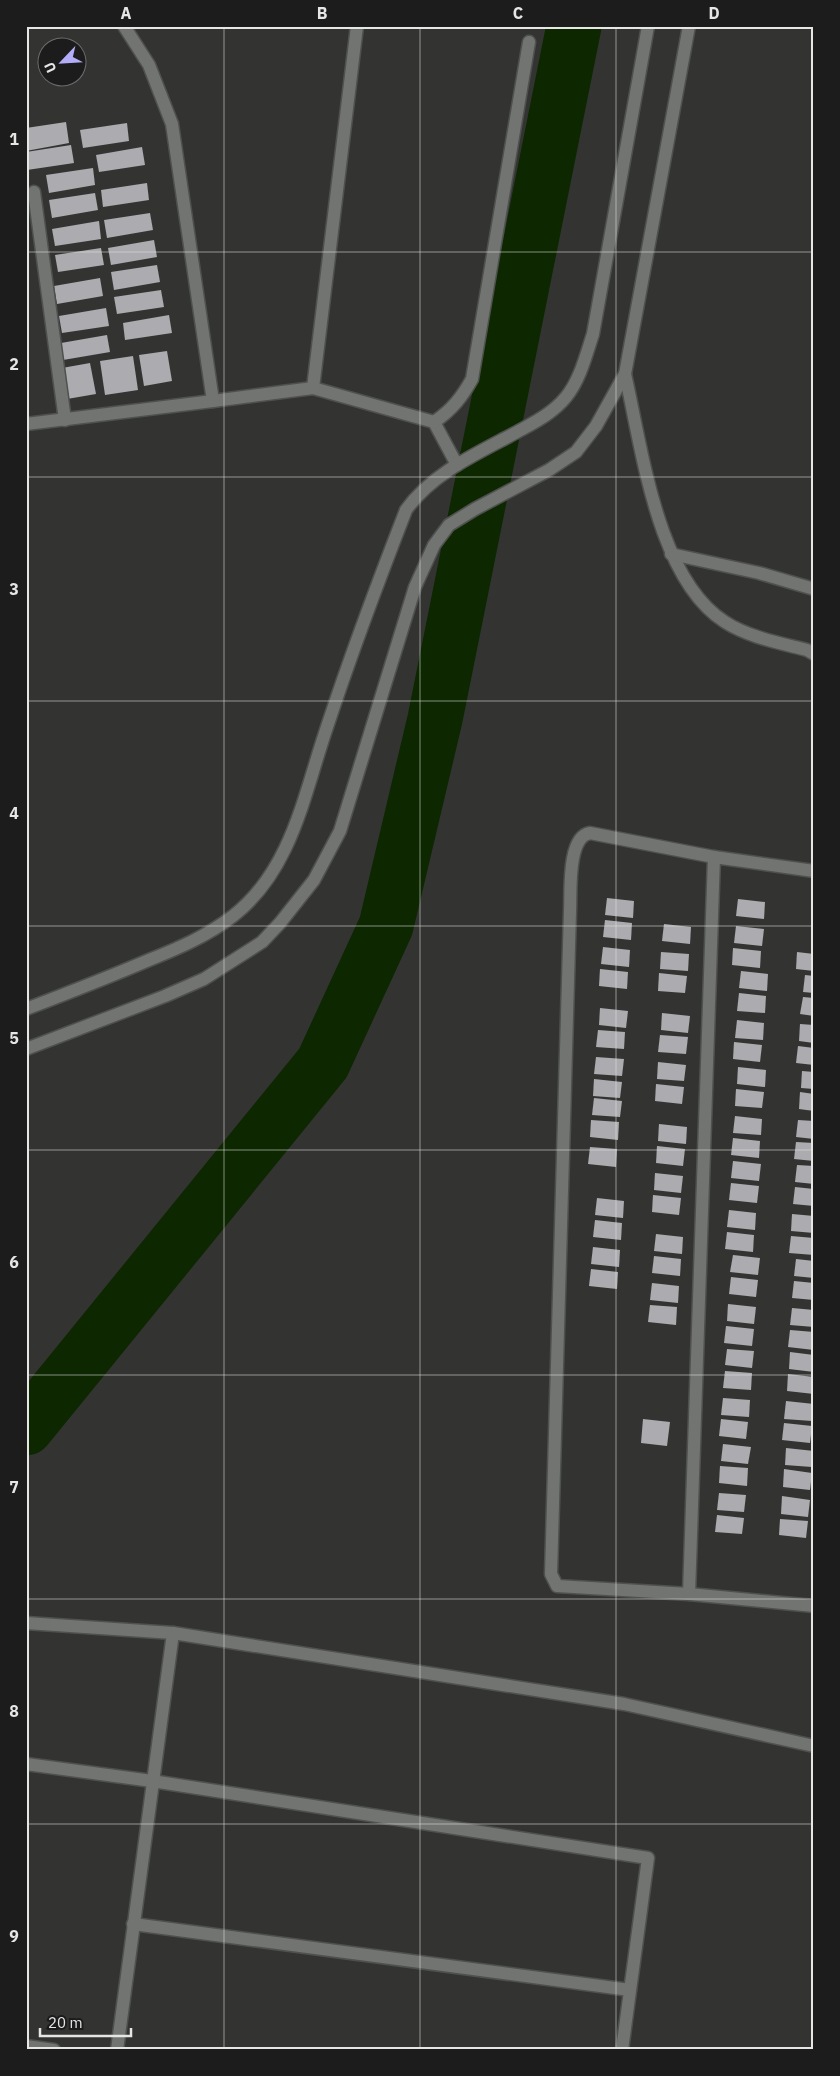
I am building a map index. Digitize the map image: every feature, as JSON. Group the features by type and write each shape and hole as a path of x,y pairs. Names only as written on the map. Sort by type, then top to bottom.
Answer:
{"street":[{"path":"124,26 149,64 172,124 213,401"},
{"path":"313,388 357,26"},
{"path":"26,1009 195,941 234,915 253,898 269,877 294,832 327,727 406,510 424,490 457,465 547,416 567,397 585,359 593,334 648,26"},
{"path":"26,1049 165,996 204,979 262,942 280,923 314,880 340,831 415,587 434,545 449,525 548,470 576,452 588,439 625,374 689,26"},
{"path":"434,422 450,412 472,379 528,42"},
{"path":"34,192 66,420"},
{"path":"625,374 652,498 671,554 686,581 711,612 726,623 745,632 807,650 814,654"},
{"path":"26,424 313,388 434,422 457,465"},
{"path":"671,554 759,573 814,589"},
{"path":"814,871 714,857 590,833 584,834 574,850 570,911 550,1574 556,1586 689,1594 814,1606"},
{"path":"689,1594 714,857"},
{"path":"26,1623 173,1633 624,1704 814,1746"},
{"path":"117,2050 173,1633"},
{"path":"26,1764 152,1781 648,1858 622,2050"},
{"path":"133,1924 630,1990"},
{"path":"26,2046 54,2050"}],"building":[{"path":"66,122 69,143 26,151 26,128"},
{"path":"127,123 129,141 83,148 80,130"},
{"path":"71,145 74,163 27,170 26,152"},
{"path":"142,147 145,165 99,172 96,155"},
{"path":"93,168 95,185 49,193 46,175"},
{"path":"147,183 149,200 103,207 101,190"},
{"path":"95,193 98,210 52,218 49,200"},
{"path":"150,213 153,230 107,238 104,220"},
{"path":"99,221 101,239 55,246 52,229"},
{"path":"154,240 157,257 111,265 108,248"},
{"path":"101,248 104,265 58,272 55,255"},
{"path":"157,265 160,282 114,290 111,272"},
{"path":"100,278 103,296 57,304 54,286"},
{"path":"161,290 164,307 117,314 114,297"},
{"path":"106,308 109,326 62,333 59,316"},
{"path":"169,315 172,333 125,340 123,323"},
{"path":"107,335 110,352 63,360 61,343"},
{"path":"167,351 172,381 144,386 139,355"},
{"path":"133,356 138,390 105,395 100,361"},
{"path":"90,363 96,394 67,399 62,368"},
{"path":"607,898 634,901 633,918 605,915"},
{"path":"738,899 765,902 764,919 736,916"},
{"path":"605,920 632,923 631,940 603,937"},
{"path":"664,924 691,927 690,944 662,941"},
{"path":"736,926 764,929 762,946 734,943"},
{"path":"603,947 630,950 629,967 601,964"},
{"path":"733,948 761,951 760,968 732,965"},
{"path":"661,952 689,954 688,971 660,969"},
{"path":"797,952 814,954 814,971 796,969"},
{"path":"600,969 628,972 627,989 599,986"},
{"path":"741,971 768,974 767,991 739,988"},
{"path":"659,973 687,976 685,993 658,991"},
{"path":"805,975 814,976 814,993 803,992"},
{"path":"739,993 766,996 765,1013 737,1011"},
{"path":"803,997 814,998 814,1016 800,1014"},
{"path":"600,1008 628,1011 626,1028 599,1025"},
{"path":"662,1013 690,1016 688,1033 661,1030"},
{"path":"737,1020 764,1023 763,1040 735,1038"},
{"path":"800,1024 814,1025 814,1043 799,1041"},
{"path":"598,1030 625,1032 624,1049 596,1047"},
{"path":"660,1035 688,1037 686,1054 658,1052"},
{"path":"734,1042 762,1045 760,1062 733,1059"},
{"path":"798,1046 814,1048 814,1065 796,1063"},
{"path":"596,1057 624,1059 622,1076 594,1074"},
{"path":"658,1062 686,1065 684,1081 657,1079"},
{"path":"738,1067 766,1070 765,1087 737,1084"},
{"path":"802,1071 814,1072 814,1089 801,1088"},
{"path":"594,1079 622,1082 620,1098 593,1096"},
{"path":"656,1084 684,1087 682,1104 655,1101"},
{"path":"736,1089 764,1092 762,1108 735,1106"},
{"path":"800,1092 814,1094 814,1111 799,1109"},
{"path":"594,1098 622,1101 620,1117 592,1115"},
{"path":"735,1116 762,1119 761,1135 733,1133"},
{"path":"591,1120 619,1122 618,1140 590,1137"},
{"path":"798,1120 814,1121 814,1139 796,1137"},
{"path":"659,1124 687,1127 686,1144 658,1141"},
{"path":"733,1138 760,1141 759,1158 731,1155"},
{"path":"796,1142 814,1143 814,1161 794,1159"},
{"path":"657,1146 685,1149 683,1166 656,1163"},
{"path":"590,1147 617,1149 616,1167 588,1164"},
{"path":"733,1161 761,1164 759,1181 731,1178"},
{"path":"797,1165 814,1166 814,1184 795,1182"},
{"path":"655,1173 683,1176 681,1193 654,1190"},
{"path":"731,1183 759,1186 757,1203 729,1200"},
{"path":"795,1187 814,1189 814,1206 793,1204"},
{"path":"653,1195 681,1198 679,1215 652,1212"},
{"path":"597,1198 624,1201 623,1218 595,1215"},
{"path":"729,1210 756,1213 755,1230 727,1227"},
{"path":"792,1214 814,1216 814,1233 791,1231"},
{"path":"595,1220 622,1223 621,1240 593,1237"},
{"path":"727,1232 754,1235 753,1252 725,1249"},
{"path":"656,1234 683,1237 682,1254 654,1251"},
{"path":"791,1236 814,1238 814,1255 789,1253"},
{"path":"593,1247 620,1250 619,1267 591,1264"},
{"path":"733,1255 760,1258 758,1275 730,1272"},
{"path":"654,1256 681,1259 680,1276 652,1273"},
{"path":"796,1259 814,1261 814,1278 794,1276"},
{"path":"591,1269 618,1272 617,1289 589,1286"},
{"path":"731,1277 758,1280 756,1297 729,1294"},
{"path":"794,1281 814,1283 814,1300 792,1298"},
{"path":"652,1283 679,1286 678,1303 650,1300"},
{"path":"728,1304 756,1307 754,1324 727,1321"},
{"path":"650,1305 677,1307 676,1325 648,1322"},
{"path":"792,1308 814,1310 814,1327 790,1325"},
{"path":"726,1326 754,1329 752,1346 724,1343"},
{"path":"790,1330 814,1332 814,1350 788,1347"},
{"path":"727,1349 754,1351 752,1368 725,1365"},
{"path":"790,1352 814,1355 814,1372 789,1369"},
{"path":"725,1371 752,1373 751,1390 723,1388"},
{"path":"788,1374 814,1377 814,1394 787,1391"},
{"path":"723,1398 750,1400 749,1417 721,1415"},
{"path":"786,1401 814,1404 812,1421 784,1419"},
{"path":"643,1419 670,1422 667,1446 641,1443"},
{"path":"721,1419 748,1422 746,1439 719,1436"},
{"path":"784,1423 812,1426 810,1443 782,1440"},
{"path":"723,1444 751,1447 748,1464 721,1461"},
{"path":"786,1448 814,1451 812,1467 785,1465"},
{"path":"720,1466 748,1468 747,1486 719,1483"},
{"path":"784,1469 812,1473 810,1490 783,1487"},
{"path":"719,1493 746,1495 744,1512 717,1510"},
{"path":"782,1496 810,1500 808,1517 781,1514"},
{"path":"717,1515 744,1518 742,1534 715,1532"},
{"path":"780,1519 808,1521 806,1538 779,1535"}],"waterway":[{"path":"26,1428 323,1063 386,926 435,719 574,26"}]}
